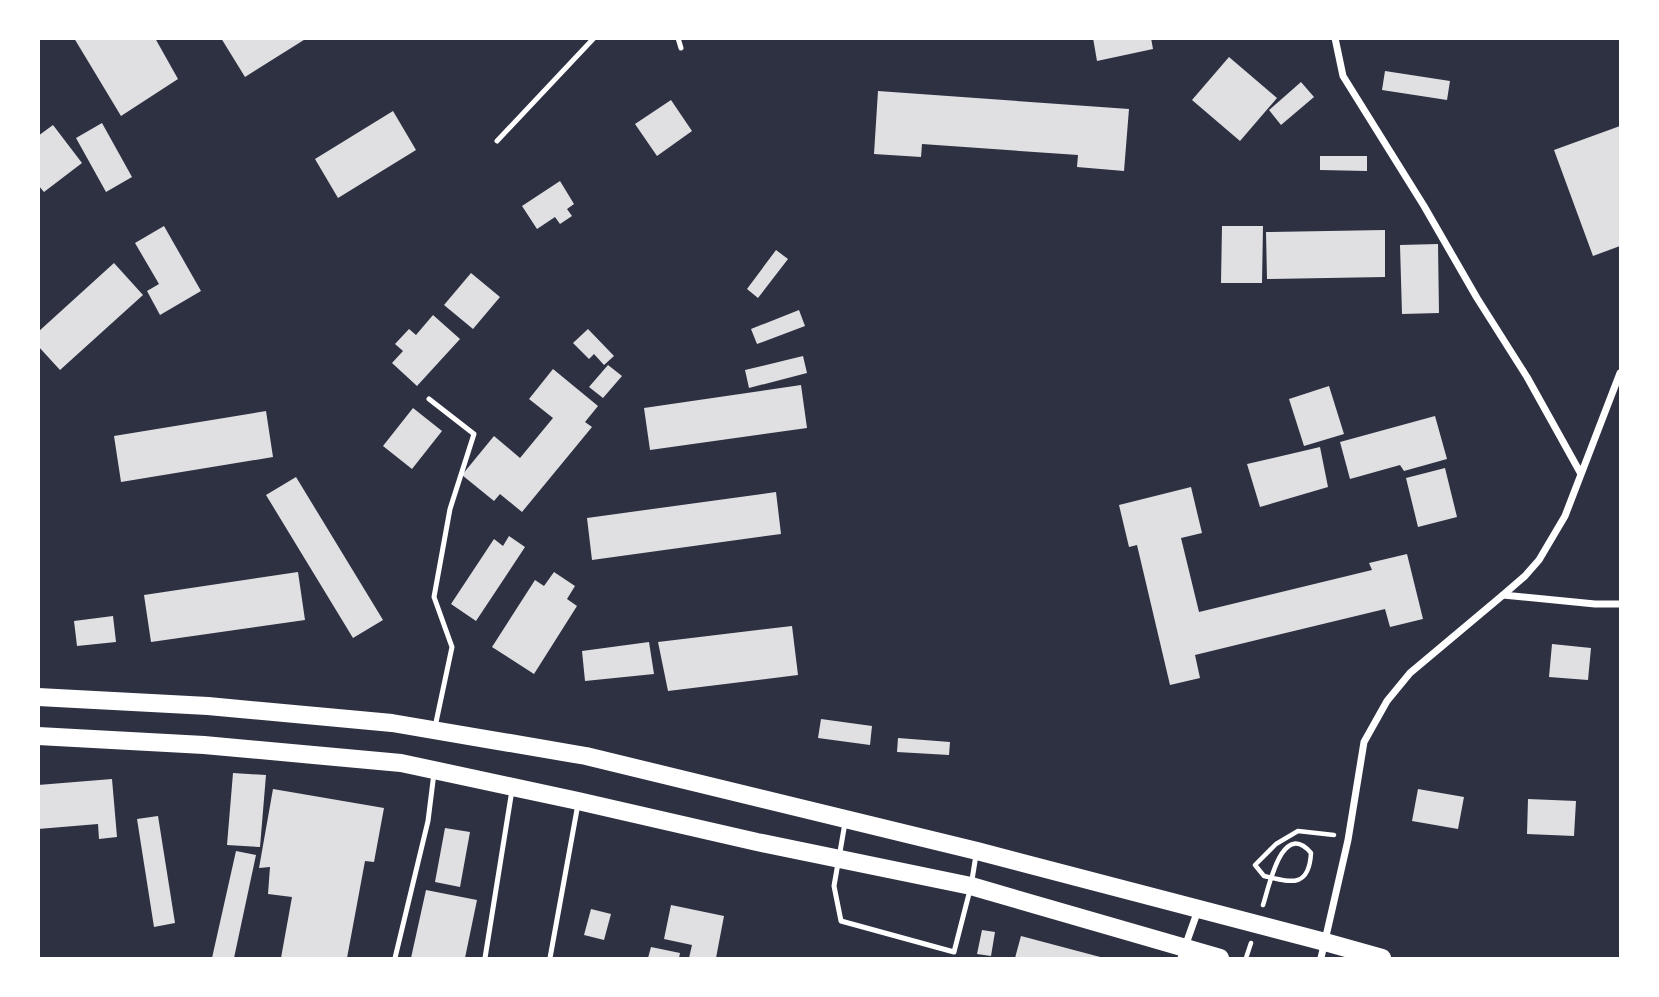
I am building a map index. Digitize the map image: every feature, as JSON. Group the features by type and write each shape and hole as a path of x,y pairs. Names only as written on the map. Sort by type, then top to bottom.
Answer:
{"main road":[{"path":"38,698 208,706 392,723 586,756 977,851 1198,909 1323,950 1382,958"},
{"path":"38,736 204,745 401,763 839,860 971,886 1182,954 1220,958"}],"street":[{"path":"1335,38 1343,76 1424,206 1476,298 1527,377 1581,474"},
{"path":"1323,950 1348,840 1364,742 1387,701 1410,673 1525,576 1539,560 1565,516 1620,373"},
{"path":"1503,595 1620,604"},
{"path":"1182,954 1198,909"}],"lane":[{"path":"497,141 594,38"},
{"path":"678,38 681,48"},
{"path":"429,399 474,433 450,509 434,597 452,647 434,730"},
{"path":"395,958 428,821 434,770"},
{"path":"485,958 513,787"},
{"path":"551,958 578,801"},
{"path":"845,820 834,886 841,921 953,955 977,851"}],"path":[{"path":"1278,860 1283,849 1290,845 1299,844 1311,853 1310,863 1302,878 1295,882 1264,876 1255,865 1276,844 1298,831 1333,835 1348,840"}],"building":[{"path":"74,38 155,38 178,79 121,116"},
{"path":"221,38 307,38 245,77"},
{"path":"1093,38 1151,38 1153,49 1097,61"},
{"path":"1229,57 1277,98 1240,141 1192,100"},
{"path":"1385,71 1450,81 1447,100 1382,90"},
{"path":"1301,82 1314,97 1281,125 1269,110"},
{"path":"878,91 1129,109 1124,171 1077,167 1078,155 922,144 921,157 874,154"},
{"path":"671,100 692,131 657,156 635,124"},
{"path":"393,111 416,150 338,198 315,159"},
{"path":"102,123 132,177 106,192 76,138"},
{"path":"53,125 82,163 44,192 38,185 38,136"},
{"path":"1620,126 1620,246 1593,256 1554,150"},
{"path":"1320,156 1367,156 1367,171 1320,170"},
{"path":"560,181 574,204 567,209 572,216 560,224 555,217 537,229 522,206"},
{"path":"164,226 201,291 160,315 147,291 159,284 135,243"},
{"path":"1222,226 1263,226 1262,283 1221,283"},
{"path":"1385,230 1385,277 1267,279 1266,232"},
{"path":"1438,244 1439,313 1402,314 1400,245"},
{"path":"776,250 788,259 758,298 747,289"},
{"path":"114,263 143,295 60,370 38,346 38,332"},
{"path":"471,273 500,297 473,329 444,305"},
{"path":"799,310 805,326 757,344 751,329"},
{"path":"433,315 460,339 417,386 392,363 403,351 395,344 409,329 416,335"},
{"path":"588,329 614,356 604,365 594,354 589,359 573,343"},
{"path":"803,356 807,373 749,388 745,370"},
{"path":"608,365 622,376 603,398 589,387"},
{"path":"553,369 598,406 585,422 592,427 522,512 500,494 494,501 462,475 494,436 520,458 553,418 529,399"},
{"path":"801,385 807,428 650,450 644,408"},
{"path":"1329,386 1344,434 1304,446 1289,399"},
{"path":"413,408 442,431 412,469 383,446"},
{"path":"266,411 273,457 121,482 114,436"},
{"path":"1435,416 1447,459 1404,471 1400,465 1350,479 1340,442"},
{"path":"1320,447 1328,487 1260,507 1247,464"},
{"path":"1445,468 1457,517 1418,527 1406,478"},
{"path":"296,477 383,620 353,638 266,495"},
{"path":"1191,487 1202,533 1181,538 1199,612 1372,570 1369,563 1407,554 1423,619 1390,627 1385,609 1195,655 1200,678 1170,685 1137,545 1129,547 1119,505"},
{"path":"776,492 781,534 592,560 587,518"},
{"path":"509,536 525,547 476,621 451,604 494,539 503,546"},
{"path":"298,572 305,620 151,642 144,595"},
{"path":"554,572 575,586 567,599 577,606 534,674 492,647 535,580 544,586"},
{"path":"113,616 116,642 77,646 74,621"},
{"path":"792,626 798,675 668,691 658,642"},
{"path":"649,642 654,674 585,681 582,651"},
{"path":"1552,644 1591,648 1588,680 1549,677"},
{"path":"821,719 872,726 870,745 818,738"},
{"path":"898,738 950,742 949,755 897,752"},
{"path":"233,773 266,775 260,847 227,845"},
{"path":"112,779 117,837 99,839 98,824 38,829 38,785"},
{"path":"273,789 384,808 374,862 365,861 347,958 281,958 292,897 268,894 270,867 259,868"},
{"path":"1418,789 1464,797 1458,829 1412,821"},
{"path":"1528,799 1576,801 1574,836 1527,834"},
{"path":"158,816 175,923 154,927 137,819"},
{"path":"445,828 470,832 460,887 435,882"},
{"path":"236,851 256,855 234,958 212,958"},
{"path":"426,890 477,900 465,958 411,958"},
{"path":"671,905 724,916 716,958 689,958 692,945 664,939"},
{"path":"591,909 611,914 604,940 584,935"},
{"path":"982,930 995,932 991,956 977,954"},
{"path":"1021,936 1104,958 1015,958"},
{"path":"651,947 680,953 679,958 648,958"}]}
